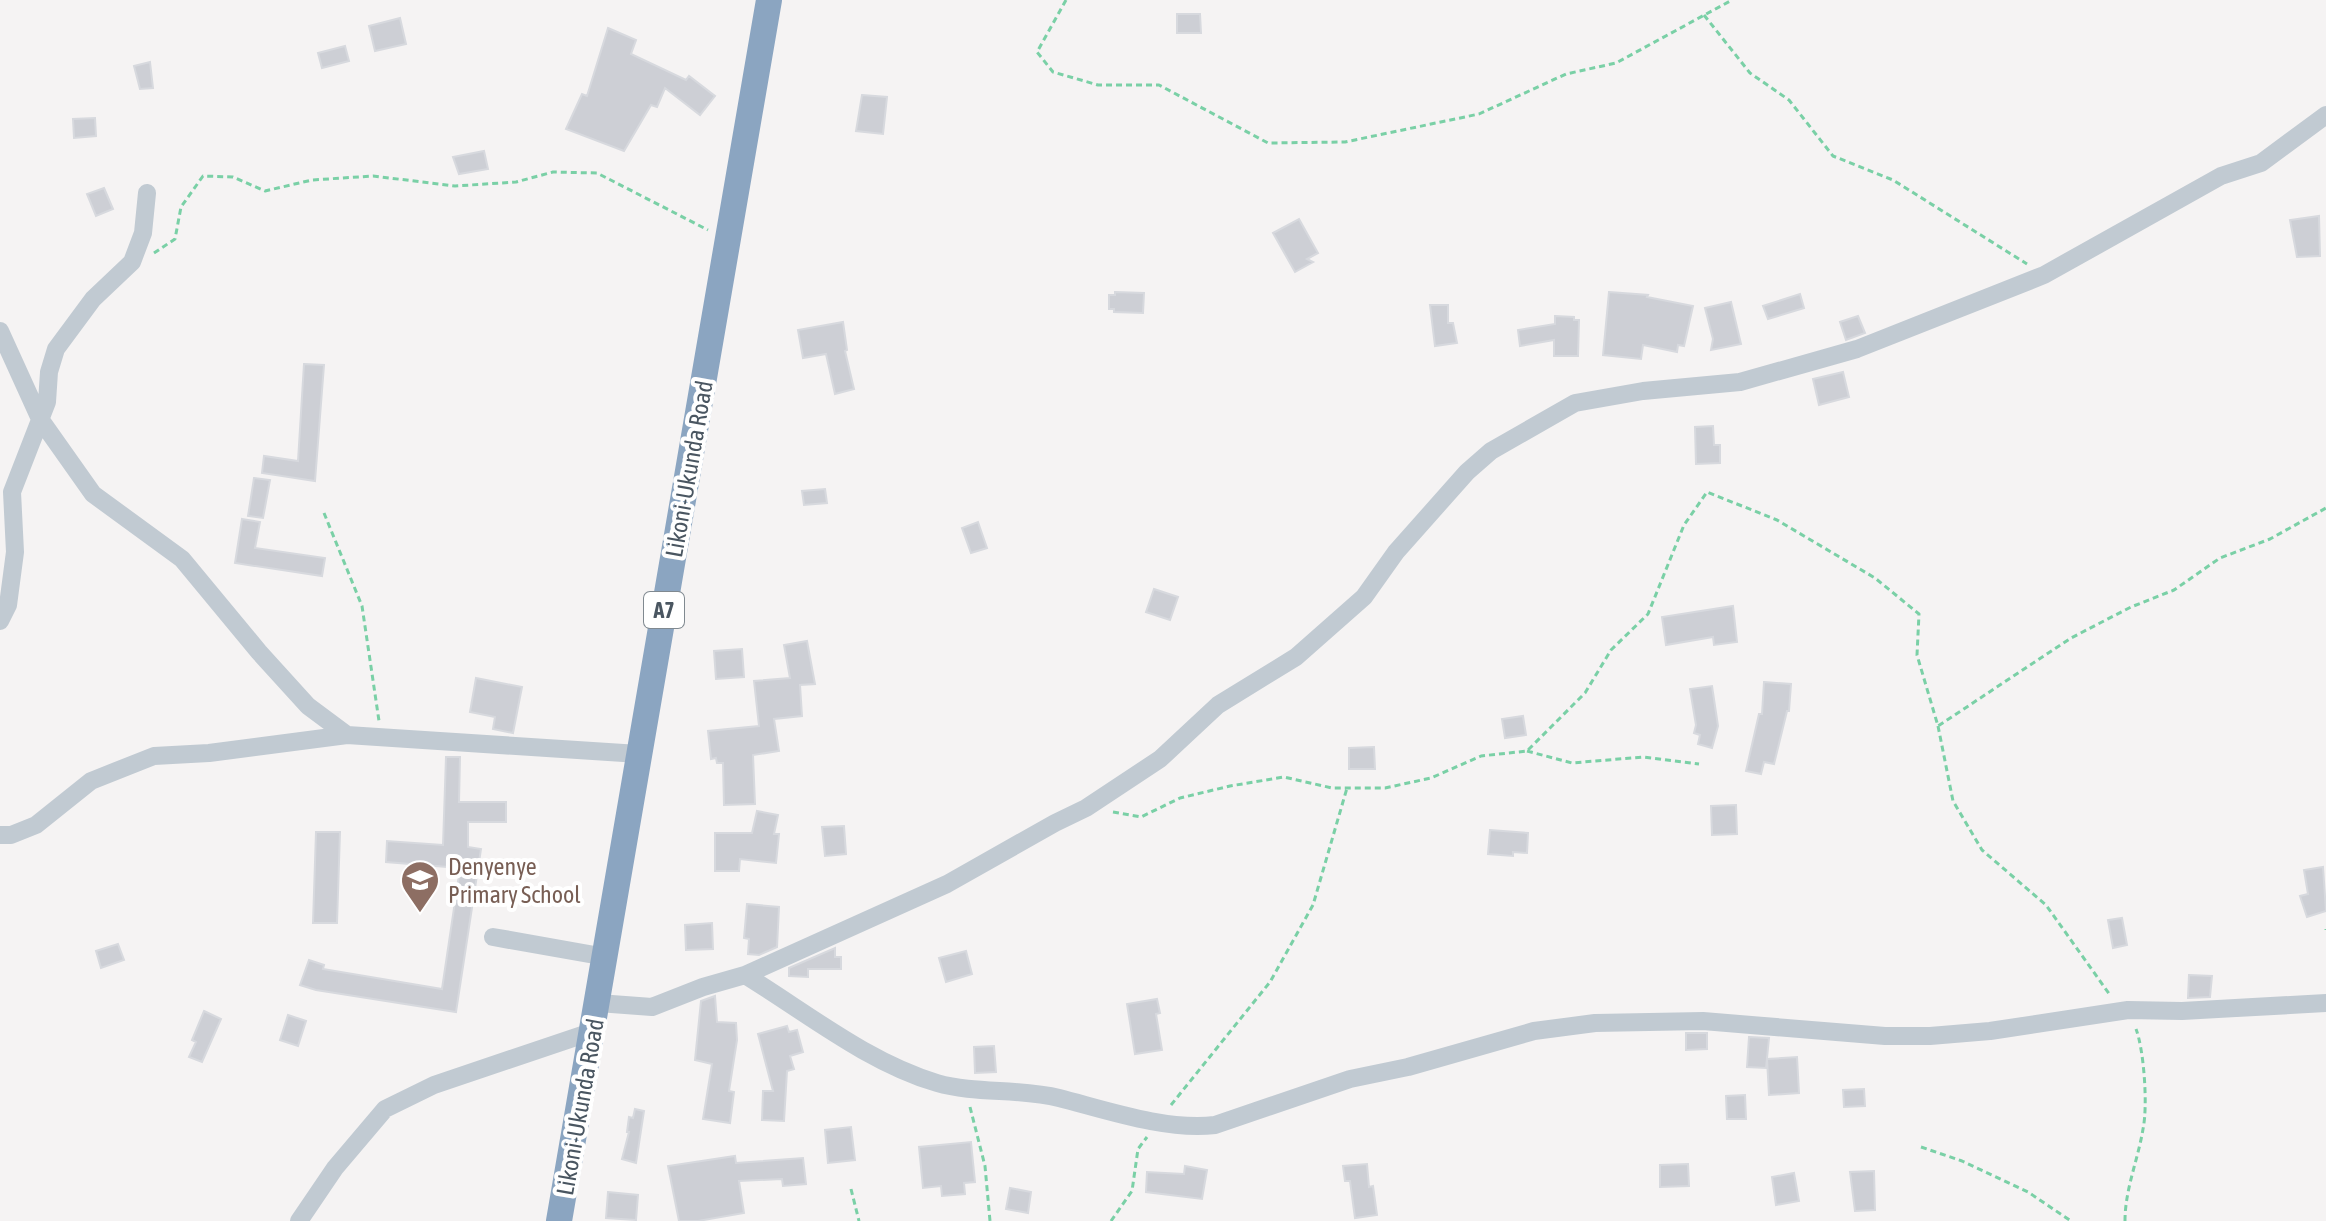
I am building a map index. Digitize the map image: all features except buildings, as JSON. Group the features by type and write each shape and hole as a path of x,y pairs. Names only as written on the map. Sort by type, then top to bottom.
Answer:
{"highway":[{"name":"Likoni-Ukunda Road","path":"559,1221 769,0"}],"street":[{"path":"598,1003 652,1007 745,975 947,884 1086,808 1160,759 1218,705 1296,657 1364,597 1396,552 1467,472 1491,451 1575,403 1643,391 1740,382 1857,349 2044,275 2221,176 2261,163 2326,115"},
{"path":"0,621 8,605 15,552 12,492 47,402 49,372 56,349 93,299 132,262 143,233 147,193"},
{"path":"0,331 40,419 93,494 182,559 308,706 347,735"},
{"path":"0,835 11,835 36,825 91,781 154,756 209,753 347,735 639,754"},
{"path":"493,937 606,957"},
{"path":"745,975 881,1061 939,1083 1046,1094 1195,1128 1215,1125 1350,1079 1408,1067 1534,1031 1595,1023 1703,1021 1885,1036 1930,1036 1990,1031 2128,1010 2182,1011 2326,1003"},
{"path":"299,1221 335,1168 385,1109 434,1085 594,1031"}],"path":[{"path":"1066,0 1037,52 1053,72 1098,85 1159,85 1268,143 1345,142 1479,114 1566,74 1616,63 1732,0"},
{"path":"1704,15 1750,73 1789,100 1833,156 1893,180 2044,275"},
{"path":"126,270 175,239 181,207 203,176 233,177 265,191 312,180 373,176 455,186 516,182 553,172 597,173 729,240"},
{"path":"1527,751 1585,693 1611,650 1648,614 1684,525 1707,492 1777,520 1875,578 1919,614 1917,655 1938,726 1953,801 1982,850 2046,905 2106,991 2128,1010 2142,1044 2144,1125 2131,1175 2125,1221"},
{"path":"1938,726 2071,638 2131,607 2174,590 2220,558 2270,539 2326,508"},
{"path":"324,513 362,606 381,736"},
{"path":"1086,808 1141,817 1180,798 1284,777 1332,788 1385,788 1431,778 1481,756 1527,751 1572,763 1643,757 1699,764"},
{"path":"1111,1221 1132,1191 1138,1149 1270,982 1313,905 1347,788"},
{"path":"965,1086 985,1166 990,1221"},
{"path":"1921,1147 1962,1161 2028,1192 2071,1221"},
{"path":"851,1189 859,1221"}],"place":[{"name":"Denyenye Primary School","path":"420,914"}]}
